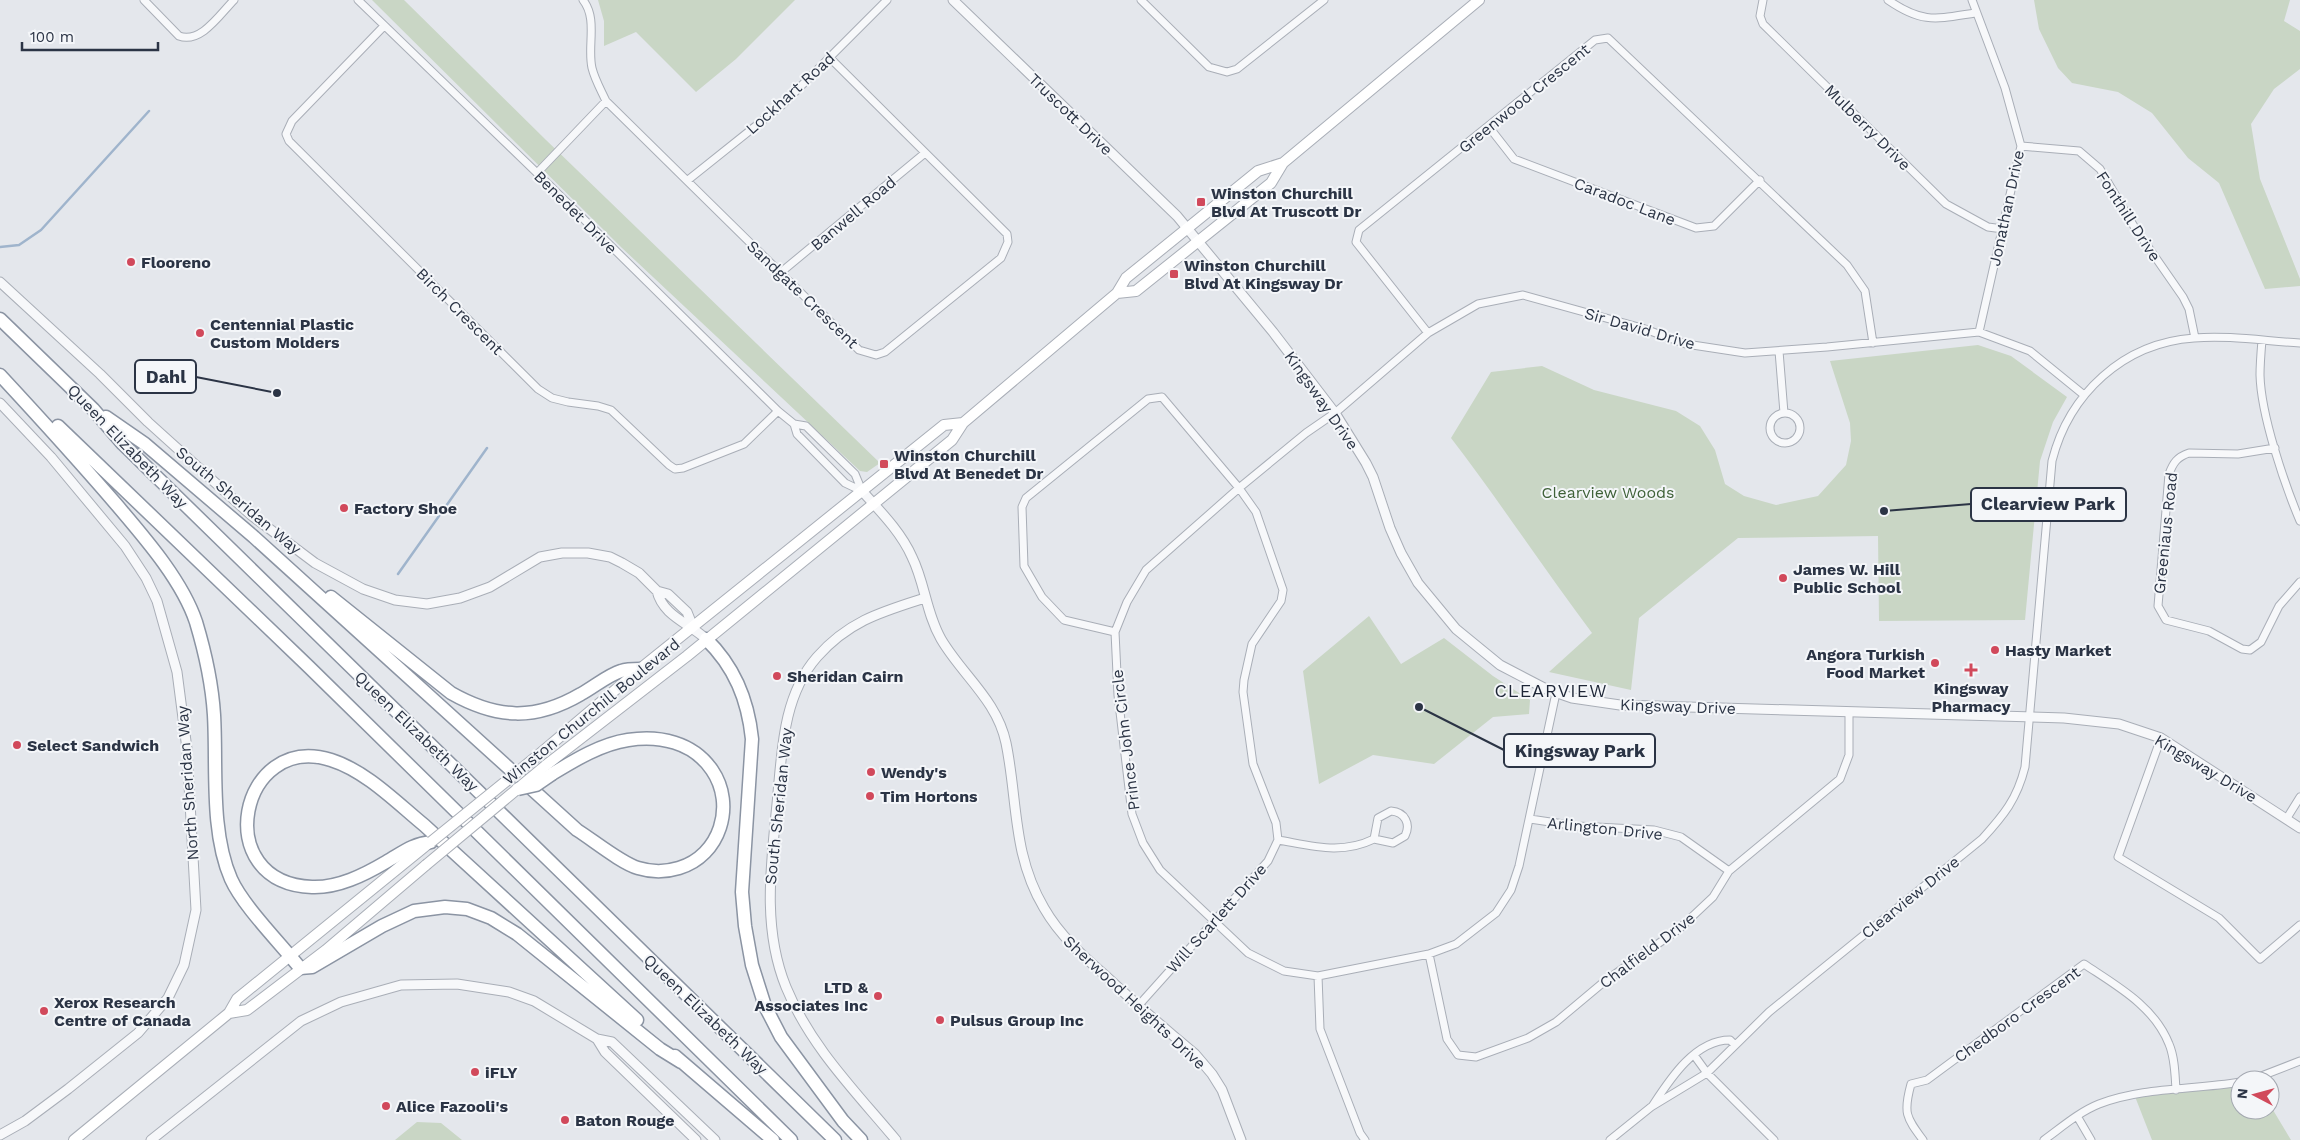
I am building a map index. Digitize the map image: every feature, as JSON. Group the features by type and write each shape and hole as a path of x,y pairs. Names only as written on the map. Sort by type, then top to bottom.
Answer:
{"highway":[{"name":"Queen Elizabeth Way","path":"0,319 93,409 123,444 835,1140"},
{"name":"Queen Elizabeth Way","path":"0,370 309,667 792,1140"},
{"path":"0,375 74,455 150,544 172,576 195,620 209,672 214,714 220,837 229,875 246,903 300,968 312,967 382,926 414,911 445,907 467,909 491,918 518,934 660,1049 681,1062"},
{"path":"93,409 146,444 254,537 550,806 578,830 636,868 655,872 676,869 692,864 710,850 720,829 723,807 722,793 712,770 692,750 669,740 645,738 618,742 549,770 536,784 518,789"},
{"path":"254,537 451,693 484,709 498,713 516,714 548,709 580,695 620,671 640,669"},
{"path":"706,639 721,655 735,675 750,715 752,739 742,892 744,926 752,965 765,1006 781,1037 843,1121 861,1140"},
{"path":"431,842 416,844 412,852 343,882 312,887 290,884 268,872 253,851 246,827 250,801 256,788 266,776 279,766 292,760 307,757 324,758 352,770 398,803 424,825 664,1044 681,1062 774,1140"}],"main road":[{"name":"Winston Churchill Boulevard","path":"1117,293 1136,291 1198,242 1271,183 1283,163 1481,0"},
{"name":"Winston Churchill Boulevard","path":"549,770 706,639 952,440 963,423 1117,293 1126,278 1258,171 1283,163"},
{"name":"Winston Churchill Boulevard","path":"431,842 640,669 944,425 963,423"},
{"name":"Winston Churchill Boulevard","path":"229,1013 247,1010 326,950 518,789"},
{"name":"Winston Churchill Boulevard","path":"74,1140 229,1013 237,999 412,852"}],"street":[{"path":"144,0 179,36 185,38 200,35 234,0"},
{"name":"Benedet Drive","path":"358,0 537,173 778,411 794,424 806,426 856,474 862,491"},
{"name":"Sandgate Crescent","path":"583,0 588,5 591,21 590,51 592,69 606,101 859,350 876,355 885,352 1002,258 1008,242 1007,234 830,58"},
{"name":"Lockhart Road","path":"688,180 782,106 887,0"},
{"name":"Truscott Drive","path":"953,0 1177,216 1198,242"},
{"path":"1141,0 1209,67 1227,72 1237,69 1324,0"},
{"name":"Mulberry Drive","path":"1763,0 1760,16 1763,24 1946,204 1988,227 2003,229"},
{"path":"1888,0 1902,10 1924,18 1943,19 1975,14"},
{"name":"Jonathan Drive","path":"1972,0 1975,14 2005,88 2021,146 1979,332"},
{"name":"Birch Crescent","path":"384,26 292,121 286,134 289,142 538,389 560,400 611,410 668,465 675,469 683,468 744,444 778,411"},
{"name":"Greenwood Crescent","path":"1428,332 1356,242 1359,230 1595,40 1608,38 1760,180 1847,265 1865,291 1873,343"},
{"path":"537,173 606,101"},
{"name":"Caradoc Lane","path":"1489,127 1514,159 1696,228 1714,226 1760,180"},
{"name":"Fonthill Drive","path":"2021,146 2079,151 2100,169 2135,228 2183,297 2189,309 2195,338"},
{"name":"Banwell Road","path":"780,273 925,153"},
{"name":"Kingsway Drive","path":"1198,242 1273,332 1335,413 1373,477 1401,554 1418,583 1438,610 1456,629 1500,665 1556,693 1572,698 1620,705 2064,718 2119,724 2161,738 2300,828"},
{"name":"South Sheridan Way","path":"0,282 100,374 148,422 252,515 315,563 363,589 395,600 427,604 460,598 490,587 540,557 562,552 588,553 622,563 639,573 658,591 668,594 687,612 693,627 706,639"},
{"name":"Sir David Drive","path":"1335,413 1428,332 1478,304 1523,295 1642,328 1686,344 1746,353 1979,332 2030,351 2084,395"},
{"name":"Clearview Drive","path":"1610,1140 1651,1107 1707,1073 1769,1012 1982,839 2005,814 2021,784 2025,767 2052,461 2063,428 2084,395 2109,370 2137,353 2167,342 2195,338 2300,343"},
{"path":"2262,340 2260,375 2262,395 2275,448 2300,521"},
{"path":"1779,351 1784,413"},
{"path":"1115,632 1064,620 1042,597 1024,566 1022,507 1026,498 1148,399 1162,397 1239,488 1256,512 1283,590 1281,601 1252,644 1243,692 1253,764 1276,823 1278,840 1342,849 1355,848 1374,839 1393,843 1402,840 1408,831 1405,817 1397,811 1382,814 1376,823 1374,839"},
{"name":"North Sheridan Way","path":"0,403 52,457 125,546 146,578 156,601 177,672 187,749 196,910 184,964 168,998 144,1026 68,1090 25,1121 0,1135"},
{"name":"Prince John Circle","path":"1335,413 1306,433 1239,488 1146,570 1127,602 1115,632 1118,695 1132,814 1143,843 1160,870 1248,953 1284,971 1318,976 1429,954 1456,944 1496,913 1511,890 1530,819 1556,693"},
{"path":"1784,413 1795,417 1800,427 1796,438 1786,443 1775,439 1770,428 1774,418 1784,413"},
{"name":"Benedet Drive","path":"794,424 797,434 845,483 862,491"},
{"name":"Greeniaus Road","path":"2275,448 2238,454 2189,453 2182,455 2174,462 2169,474 2158,606 2166,620 2209,631 2242,649 2250,650 2261,642 2279,606 2300,582"},
{"name":"Sherwood Heights Drive","path":"862,491 912,555 925,598 940,637 950,655 981,690 997,715 1006,743 1020,848 1028,874 1043,907 1066,940 1138,1006 1195,1054 1212,1074 1222,1090 1241,1140"},
{"name":"South Sheridan Way","path":"896,1140 827,1057 806,1028 795,1007 778,960 772,929 770,855 787,721 796,692 804,676 827,647 852,625 873,615 925,598"},
{"name":"Chalfield Drive","path":"1429,954 1447,1039 1458,1055 1476,1057 1528,1038 1556,1022 1605,981 1680,929 1713,897 1729,871 1840,779 1849,755 1849,712"},
{"path":"2161,738 2118,857 2219,918 2260,959 2300,925"},
{"path":"2287,818 2300,797"},
{"name":"Arlington Drive","path":"1530,819 1577,826 1654,830 1681,837 1729,871"},
{"name":"Will Scarlett Drive","path":"1138,1006 1268,861 1278,840"},
{"name":"Chedboro Crescent","path":"1923,1140 1908,1119 1906,1101 1911,1084 1926,1080 2084,964 2142,1003 2158,1024 2169,1045 2176,1090"},
{"path":"1318,976 1320,1029 1360,1133 1365,1140"},
{"path":"151,1140 301,1021 341,1002 401,985 458,984 509,992 534,1001 596,1040 605,1052 696,1140"},
{"path":"596,1040 612,1042 715,1140"},
{"name":"Clearview Drive","path":"1651,1107 1672,1076 1694,1055 1719,1040 1730,1040 1735,1045"},
{"path":"1694,1055 1707,1073 1774,1140"},
{"path":"2277,1070 2300,1061"},
{"path":"2044,1140 2077,1116 2099,1104 2134,1095 2230,1083"},
{"path":"2077,1116 2092,1140"}],"green space":[{"path":"372,0 404,0 880,463 867,472 860,471 622,248"},
{"path":"598,0 795,0 736,59 696,92 636,32 604,46 604,21"},
{"path":"2034,0 2290,0 2284,21 2300,31 2300,69 2274,89 2251,124 2260,179 2300,279 2300,286 2265,289 2219,183 2188,158 2152,113 2118,92 2072,83 2058,68 2039,29"},
{"name":"Clearview Woods","path":"1978,345 2011,356 2067,397 2053,422 2040,461 2025,620 1879,621 1878,536 1738,538 1639,618 1631,690 1549,672 1592,633 1451,438 1491,372 1542,366 1594,390 1676,411 1700,426 1715,450 1725,484 1744,496 1776,505 1818,496 1846,465 1851,441 1850,423 1830,361"},
{"path":"1369,616 1401,664 1444,638 1493,676 1530,700 1529,714 1493,717 1434,764 1373,755 1319,784 1303,671"},
{"path":"2230,1083 2230,1120 2279,1120 2291,1140 2152,1140 2134,1094"},
{"path":"417,1122 441,1123 462,1140 395,1140"}],"waterway":[{"path":"0,247 19,245 41,230 149,111"},
{"path":"398,574 487,448"}],"place":[{"name":"Winston Churchill Blvd At Truscott Dr","path":"1201,202"},
{"name":"Flooreno","path":"131,262"},
{"name":"Winston Churchill Blvd At Kingsway Dr","path":"1174,274"},
{"name":"Centennial Plastic Custom Molders","path":"200,333"},
{"name":"Dahl","path":"277,393"},
{"name":"Winston Churchill Blvd At Benedet Dr","path":"884,464"},
{"name":"Factory Shoe","path":"344,508"},
{"name":"Clearview Park","path":"1884,511"},
{"name":"James W. Hill Public School","path":"1783,578"},
{"name":"Hasty Market","path":"1995,650"},
{"name":"Angora Turkish Food Market","path":"1935,663"},
{"name":"Kingsway Pharmacy","path":"1971,670"},
{"name":"Sheridan Cairn","path":"777,676"},
{"name":"Kingsway Park","path":"1419,707"},
{"name":"Select Sandwich","path":"17,745"},
{"name":"Wendy's","path":"871,772"},
{"name":"Tim Hortons","path":"870,796"},
{"name":"LTD & Associates Inc","path":"878,996"},
{"name":"Xerox Research Centre of Canada","path":"44,1011"},
{"name":"Pulsus Group Inc","path":"940,1020"},
{"name":"iFLY","path":"475,1072"},
{"name":"Alice Fazooli's","path":"386,1106"},
{"name":"Baton Rouge","path":"565,1120"}],"district":[{"name":"CLEARVIEW","path":"1551,691"}]}
